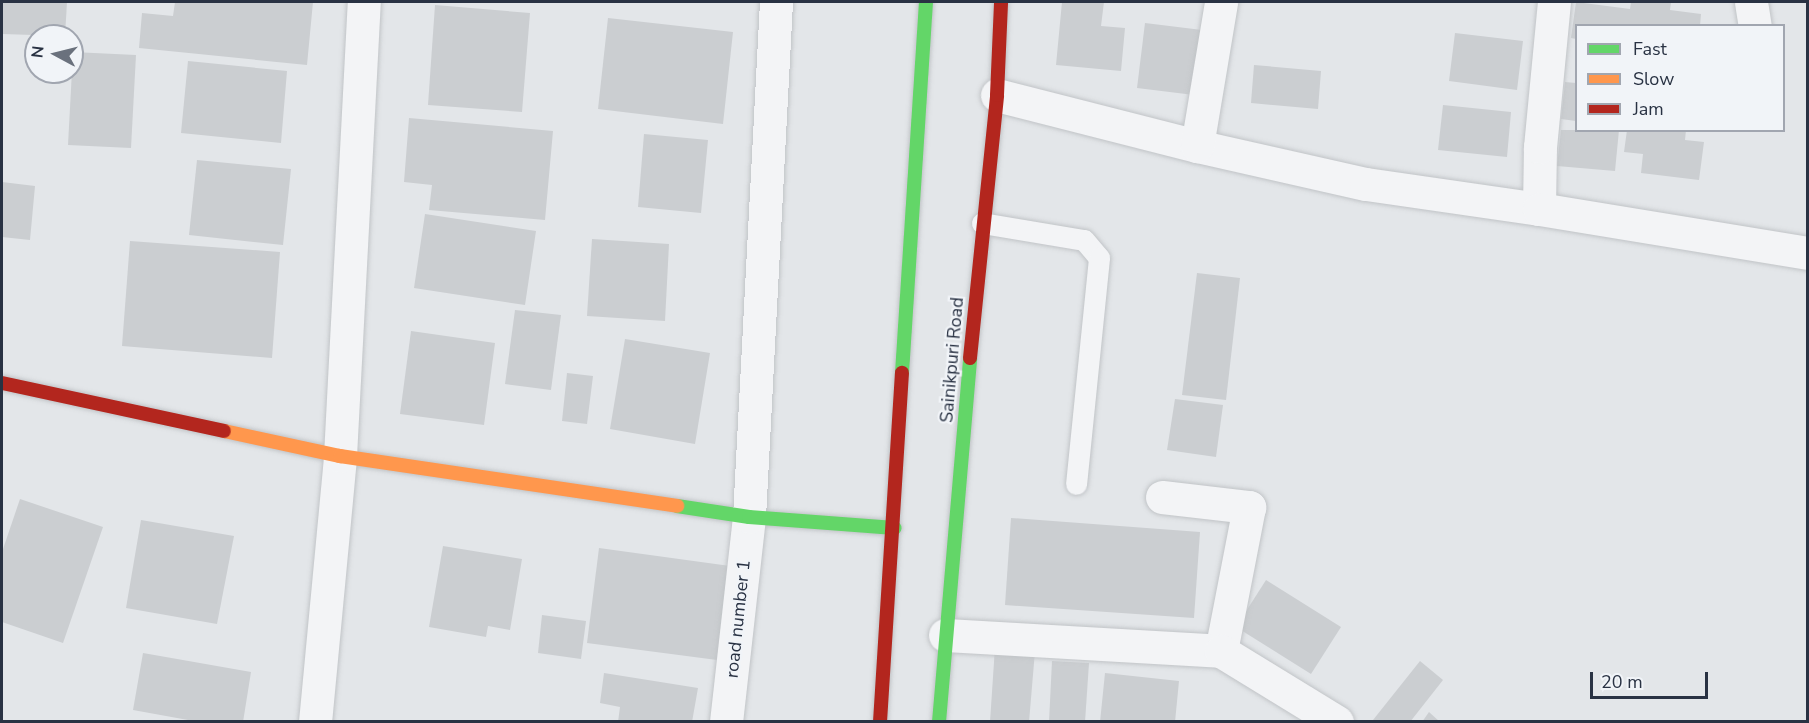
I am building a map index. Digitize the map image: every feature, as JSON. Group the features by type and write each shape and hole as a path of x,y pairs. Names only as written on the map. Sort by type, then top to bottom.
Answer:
{"main road":[{"path":"880,722 895,528 926,2"},
{"name":"Sainikpuri Road","path":"939,722 982,223 997,95 1001,2"},
{"path":"2,382 340,456 749,518 895,528"}],"street":[{"path":"315,722 340,456 364,2"},
{"name":"road number 1","path":"726,722 749,518 776,2"},
{"path":"1197,146 1221,2"},
{"path":"1539,209 1540,147 1554,2"},
{"path":"1751,2 1755,24"},
{"path":"997,95 1197,146 1366,184 1539,209 1808,254"},
{"path":"1162,497 1249,507 1221,651"},
{"path":"945,634 1221,651 1337,722"}],"lane":[{"path":"982,223 1084,240 1099,258 1076,484"}],"building":[{"path":"2,2 67,2 66,24 24,24 24,35 2,34"},
{"path":"175,2 313,2 307,65 139,48 142,13 173,16"},
{"path":"1062,2 1104,2 1101,26 1125,28 1121,71 1056,65"},
{"path":"1576,2 1630,9 1631,2 1671,2 1670,10 1701,14 1700,24 1575,24 1575,39 1571,38"},
{"path":"435,5 530,13 522,112 428,105"},
{"path":"608,18 733,32 723,124 598,109"},
{"path":"1145,23 1202,30 1194,95 1137,88"},
{"path":"1455,33 1523,41 1517,90 1449,81"},
{"path":"84,53 136,55 131,148 68,145 71,84 84,84"},
{"path":"188,61 287,71 281,143 181,133"},
{"path":"1254,65 1321,71 1318,109 1251,103"},
{"path":"1565,82 1575,83 1575,121 1561,119"},
{"path":"1443,105 1511,112 1507,157 1438,150"},
{"path":"409,118 553,131 545,220 429,210 432,185 404,182"},
{"path":"1561,130 1619,132 1615,171 1557,166"},
{"path":"1627,132 1686,132 1685,140 1704,142 1699,180 1641,173 1643,154 1624,152"},
{"path":"644,134 708,140 701,213 638,207"},
{"path":"197,160 291,169 283,245 189,235"},
{"path":"2,182 35,186 30,240 2,237"},
{"path":"425,214 536,231 525,305 414,288"},
{"path":"592,239 669,244 665,321 587,316"},
{"path":"130,241 280,252 272,358 122,346"},
{"path":"1197,273 1240,278 1226,400 1182,395"},
{"path":"515,310 561,315 551,390 505,384"},
{"path":"411,331 495,343 484,425 400,414"},
{"path":"625,339 710,353 695,444 610,429"},
{"path":"567,373 593,376 587,424 562,421"},
{"path":"1175,399 1223,405 1216,457 1167,450"},
{"path":"20,499 103,527 63,643 2,622 2,552"},
{"path":"1011,518 1200,532 1194,618 1005,605"},
{"path":"141,520 234,536 217,624 126,608"},
{"path":"443,546 522,559 510,630 488,626 486,637 429,627"},
{"path":"599,548 730,566 717,660 587,643"},
{"path":"1266,580 1341,627 1311,674 1236,627"},
{"path":"542,615 586,621 581,659 538,653"},
{"path":"995,647 1035,651 1029,722 990,722"},
{"path":"143,653 251,672 243,722 199,722 133,710"},
{"path":"1052,661 1089,663 1085,722 1049,722"},
{"path":"1420,661 1443,680 1410,722 1375,722 1373,720"},
{"path":"604,673 698,688 692,722 618,722 620,707 600,703"},
{"path":"1105,673 1179,681 1175,722 1100,722"},
{"path":"1429,712 1440,722 1422,722"}],"traffic: fast":[{"path":"902,373 926,2"},
{"path":"939,722 970,358"},
{"path":"677,506 749,517 895,528"}],"traffic: slow":[{"path":"224,431 340,456 677,506"}],"traffic: jam":[{"path":"970,358 997,95 1001,2"},
{"path":"880,722 902,373"},
{"path":"2,383 224,431"}]}
